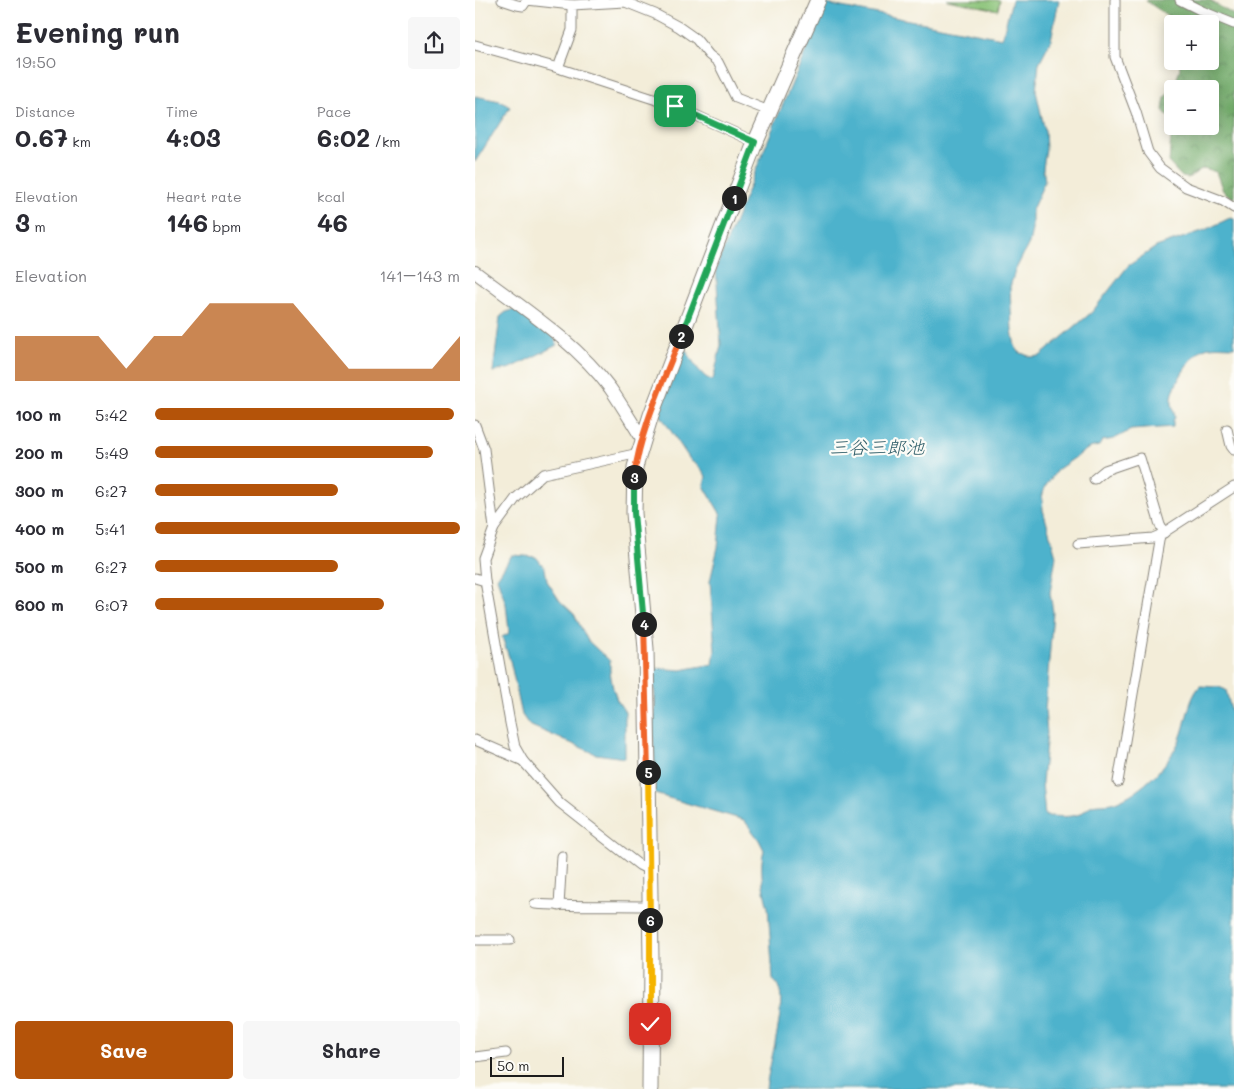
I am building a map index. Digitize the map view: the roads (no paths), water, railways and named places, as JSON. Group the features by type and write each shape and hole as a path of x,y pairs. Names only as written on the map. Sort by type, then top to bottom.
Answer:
{"main road":[{"path":"649,1089 651,959 645,649 634,494 635,467 651,415 755,142 818,0"}],"street":[{"path":"502,0 523,6 527,0 572,5 625,2 655,14 679,27 695,39 718,62 736,98 769,111"},
{"path":"1115,0 1115,58 1136,112 1148,152 1160,168 1186,187 1223,201 1234,208"},
{"path":"1180,0 1234,24"},
{"path":"558,68 572,30 572,5"},
{"path":"475,45 558,68 675,106 755,142"},
{"path":"475,272 564,340 589,364 610,389 641,447 543,474 516,498 494,528 483,558 485,581 515,746 523,761 559,803 639,865 649,870"},
{"path":"475,425 484,449 494,528"},
{"path":"1227,429 1231,446 1234,450"},
{"path":"1094,479 1105,470 1140,458 1162,534 1118,782"},
{"path":"1078,544 1153,538 1234,486"},
{"path":"475,578 485,581"},
{"path":"475,740 523,761"},
{"path":"559,906 562,856"},
{"path":"535,904 584,907 597,905 650,906"},
{"path":"475,940 510,940"},
{"path":"475,1057 505,1053"}],"water":[{"name":"三谷三郎池","path":"1012,0 1059,0 1051,40 1039,63 1036,91 1045,131 1046,149 1043,168 1045,181 1032,210 1032,230 1029,243 1015,271 1010,287 1012,331 1015,346 1019,352 1032,357 1040,356 1092,312 1128,266 1156,247 1205,230 1230,218 1234,219 1234,347 1203,349 1188,364 1173,392 1172,403 1175,417 1173,427 1131,430 1114,439 1102,441 1099,446 1089,448 1057,470 1045,487 1042,497 1043,510 1056,556 1050,593 1053,612 1045,710 1047,733 1042,783 1045,816 1076,815 1092,805 1112,803 1135,792 1162,768 1175,749 1180,739 1190,704 1200,686 1219,687 1226,690 1234,722 1234,1089 766,1089 781,1006 778,986 773,980 768,907 762,878 764,850 744,820 655,794 653,724 655,703 652,670 654,668 681,670 713,664 715,651 710,581 718,547 721,515 704,486 706,476 691,461 659,413 684,348 700,372 713,380 721,345 716,268 826,4 1002,38"},
{"path":"475,96 500,101 510,107 475,162"},
{"path":"518,311 554,337 557,345 511,368 493,372 500,317 506,312"},
{"path":"512,555 536,557 545,568 547,581 560,601 574,614 588,641 610,661 613,688 617,700 625,712 625,758 596,754 529,725 522,715 510,660 502,637 508,634 509,631 506,604 497,578"}]}
